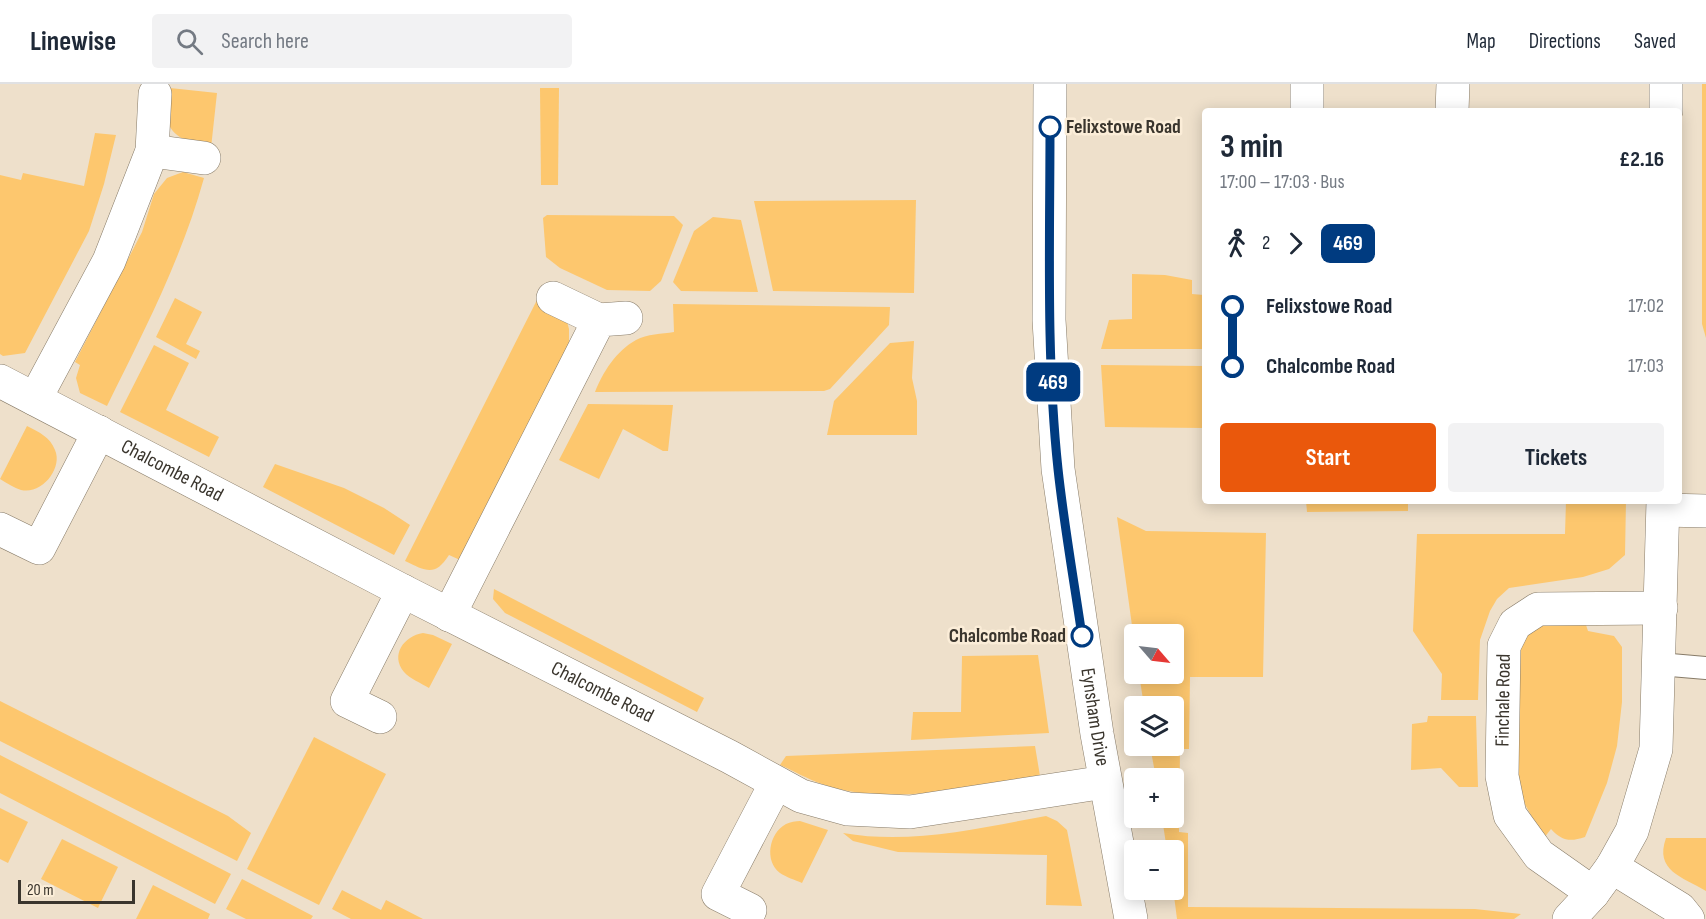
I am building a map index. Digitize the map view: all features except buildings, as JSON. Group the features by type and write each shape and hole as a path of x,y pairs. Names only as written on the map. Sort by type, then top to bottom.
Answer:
{"street":[{"name":"Eynsham Drive","path":"1050,84 1049,320 1058,469 1105,782 1131,919"},
{"path":"1307,84 1307,108"},
{"path":"1452,108 1453,84"},
{"path":"1666,84 1666,108"},
{"path":"35,399 109,261 152,151 154,94"},
{"path":"152,151 204,158"},
{"path":"449,615 613,319 553,298"},
{"name":"Chalcombe Road","path":"0,381 449,615 730,757 801,796 848,809 910,812 1105,782"},
{"name":"Chalcombe Road","path":"0,529 39,548 99,432"},
{"path":"1569,919 1593,893 1612,867 1632,831 1656,749 1663,506 1706,511"},
{"path":"380,717 347,701 403,591"},
{"name":"Finchale Road","path":"1593,893 1539,855 1510,815 1502,776 1504,646 1515,624 1538,609 1661,608"},
{"path":"750,910 718,894 776,783"},
{"path":"1612,867 1680,909 1688,919"}],"lane":[{"path":"1659,664 1706,668"}],"shaded area":[{"path":"1702,84 1706,84 1706,338 1702,324"},
{"path":"170,88 217,93 211,148 183,139 172,130 166,117"},
{"path":"540,88 559,88 558,185 541,185"},
{"path":"95,133 116,135 89,231 25,353 3,356 0,354 0,175 21,180 23,173 84,186"},
{"path":"183,172 204,178 195,208 161,294 107,406 80,393 76,378 80,365 75,362 142,232 154,194 167,178"},
{"path":"916,200 914,293 773,291 754,201"},
{"path":"547,215 674,216 683,225 661,281 650,291 607,290 560,268 546,257 543,218"},
{"path":"713,217 741,220 758,292 681,291 673,282 694,231"},
{"path":"1132,274 1165,275 1192,280 1192,294 1202,295 1202,349 1101,349 1109,320 1132,319"},
{"path":"175,298 202,312 186,344 200,351 196,359 156,337"},
{"path":"537,300 565,314 569,329 569,343 460,560 449,555 439,567 430,570 405,561"},
{"path":"673,304 890,307 889,325 830,389 824,391 595,392 611,363 622,350 645,336 674,332"},
{"path":"914,341 912,378 917,401 917,435 827,435 834,401 890,343"},
{"path":"154,345 189,363 166,410 219,437 209,457 120,412"},
{"path":"1101,365 1202,366 1202,428 1105,427"},
{"path":"588,404 673,405 668,451 663,451 623,429 599,479 559,460"},
{"path":"27,426 47,438 53,445 57,457 49,479 36,488 21,490 0,479"},
{"path":"275,464 344,488 384,508 410,525 394,555 263,487"},
{"path":"1306,504 1408,504 1408,511 1307,512"},
{"path":"1566,504 1626,504 1625,555 1609,569 1583,577 1509,588 1497,599 1490,611 1480,640 1478,700 1441,700 1442,674 1413,631 1417,534 1565,534"},
{"path":"1117,517 1146,531 1266,533 1263,677 1190,677 1189,749 1184,749 1184,696 1142,696 1141,684 1184,684 1184,624 1132,624"},
{"path":"494,589 704,698 697,712 505,613 493,599"},
{"path":"1545,625 1586,625 1588,631 1614,636 1622,647 1622,702 1617,746 1607,783 1585,837 1575,840 1563,838 1551,829 1544,838 1519,794 1517,770 1519,649 1532,629"},
{"path":"423,633 452,644 429,688 406,674 398,659 405,642"},
{"path":"1038,655 1049,733 911,740 913,712 961,712 962,656"},
{"path":"0,701 228,816 251,833 237,861 0,741"},
{"path":"1428,716 1476,716 1478,787 1459,787 1441,768 1411,770 1412,724 1427,722"},
{"path":"314,737 386,774 319,905 247,869"},
{"path":"1035,746 1040,776 930,793 873,794 847,791 816,782 780,765 786,756"},
{"path":"0,755 231,874 215,904 0,793"},
{"path":"1152,756 1180,756 1180,768 1154,768"},
{"path":"0,808 28,822 8,863 0,859"},
{"path":"1046,816 1057,821 1067,830 1082,906 1046,905 1047,855 898,852 853,841 843,833 894,837 945,834"},
{"path":"800,821 828,830 802,883 780,873 775,868 770,855 772,840 780,828 788,823"},
{"path":"1164,828 1179,828 1179,832 1188,833 1188,907 1475,909 1521,914 1514,919 1177,919 1175,900 1184,900 1184,840 1165,840"},
{"path":"1666,838 1706,838 1706,891 1680,877 1667,866 1663,849"},
{"path":"62,839 118,867 98,908 41,879"},
{"path":"242,879 313,916 311,919 246,919 226,909"},
{"path":"153,885 210,914 208,919 136,919"},
{"path":"342,890 381,910 386,900 423,919 351,919 332,909"}],"bus line":[{"name":"469","path":"1050,127 1049,320 1058,469 1082,636"}],"place":[{"name":"Felixstowe Road","path":"1050,127"},
{"name":"Chalcombe Road","path":"1082,636"}]}
